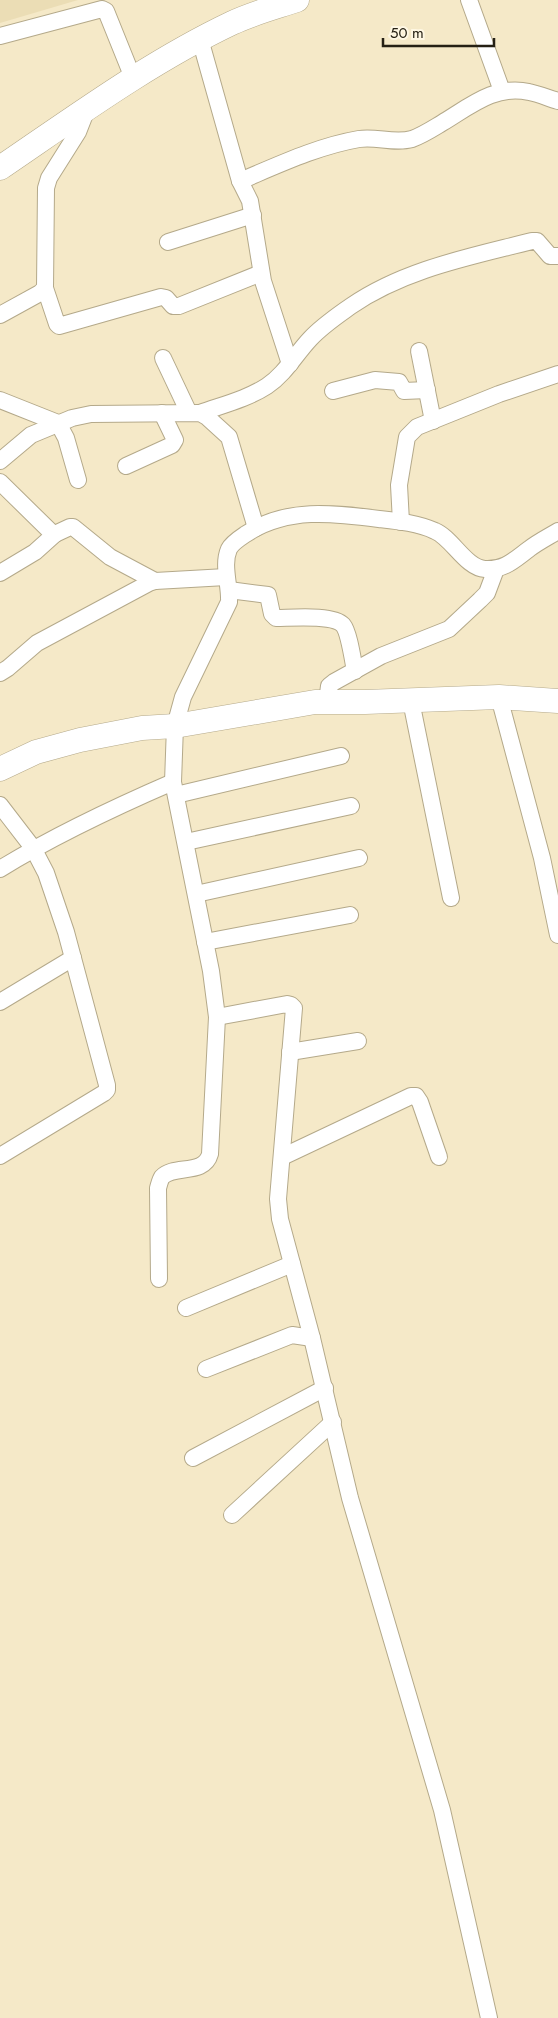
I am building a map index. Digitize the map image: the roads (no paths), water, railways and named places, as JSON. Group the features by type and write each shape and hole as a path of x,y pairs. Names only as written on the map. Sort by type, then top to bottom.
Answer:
{"street":[{"path":"0,168 133,78 200,39 235,22 297,0"},
{"path":"469,0 502,91"},
{"path":"0,36 102,9 106,11 133,78"},
{"path":"200,39 240,181 250,201 261,273 290,364"},
{"path":"240,181 303,156 356,140 366,138 400,141 415,138 493,93 502,91 530,92 558,101"},
{"path":"87,108 78,132 48,178 46,188 45,288 59,326 162,297 166,298 173,306 178,306 261,273"},
{"path":"168,242 252,215"},
{"path":"195,413 256,392 268,385 290,364 316,333 353,305 412,274 532,241 537,241 550,256 558,256"},
{"path":"0,314 40,293 45,288"},
{"path":"419,351 433,421"},
{"path":"163,358 195,413"},
{"path":"401,522 399,485 407,437 417,427 499,394 558,374"},
{"path":"333,391 375,380 399,382 404,391 427,390"},
{"path":"0,400 58,423 66,438 78,480"},
{"path":"126,466 172,444 175,440 162,413"},
{"path":"0,462 22,441 58,423 91,414 195,413 207,417 229,437 256,528"},
{"path":"0,482 49,530 56,534"},
{"path":"159,1279 158,1188 162,1177 167,1173 204,1164 209,1160 217,1017 205,942 175,789 174,726 182,697 227,607 228,554 232,545 256,528 286,516 320,512 401,522 437,532 477,568 496,569 508,565 558,531"},
{"path":"0,573 35,552 56,534 74,527 110,557 155,581 228,583 268,595 272,614 276,618 319,618 339,622 345,628 355,671"},
{"path":"327,702 331,684 381,656 448,629 480,600 490,585 496,569"},
{"path":"0,673 36,643 155,581"},
{"path":"0,769 52,747 142,728 174,726 288,705 327,702 499,697 558,702"},
{"path":"499,697 542,858 558,935"},
{"path":"411,701 451,898"},
{"path":"0,869 33,848 103,812 175,789 341,756"},
{"path":"0,805 33,848 46,873 73,958 107,1085 107,1090 104,1093 0,1156"},
{"path":"186,842 351,806"},
{"path":"196,894 359,858"},
{"path":"205,942 350,916"},
{"path":"0,1002 73,958"},
{"path":"217,1017 287,1004 291,1005 294,1013 278,1208 325,1388 350,1498 442,1810 489,2018"},
{"path":"290,1052 358,1041"},
{"path":"282,1157 411,1096 416,1096 420,1102 439,1157"},
{"path":"186,1308 292,1264"},
{"path":"206,1369 292,1335 312,1338"},
{"path":"193,1458 325,1388"},
{"path":"232,1515 333,1422"}]}
